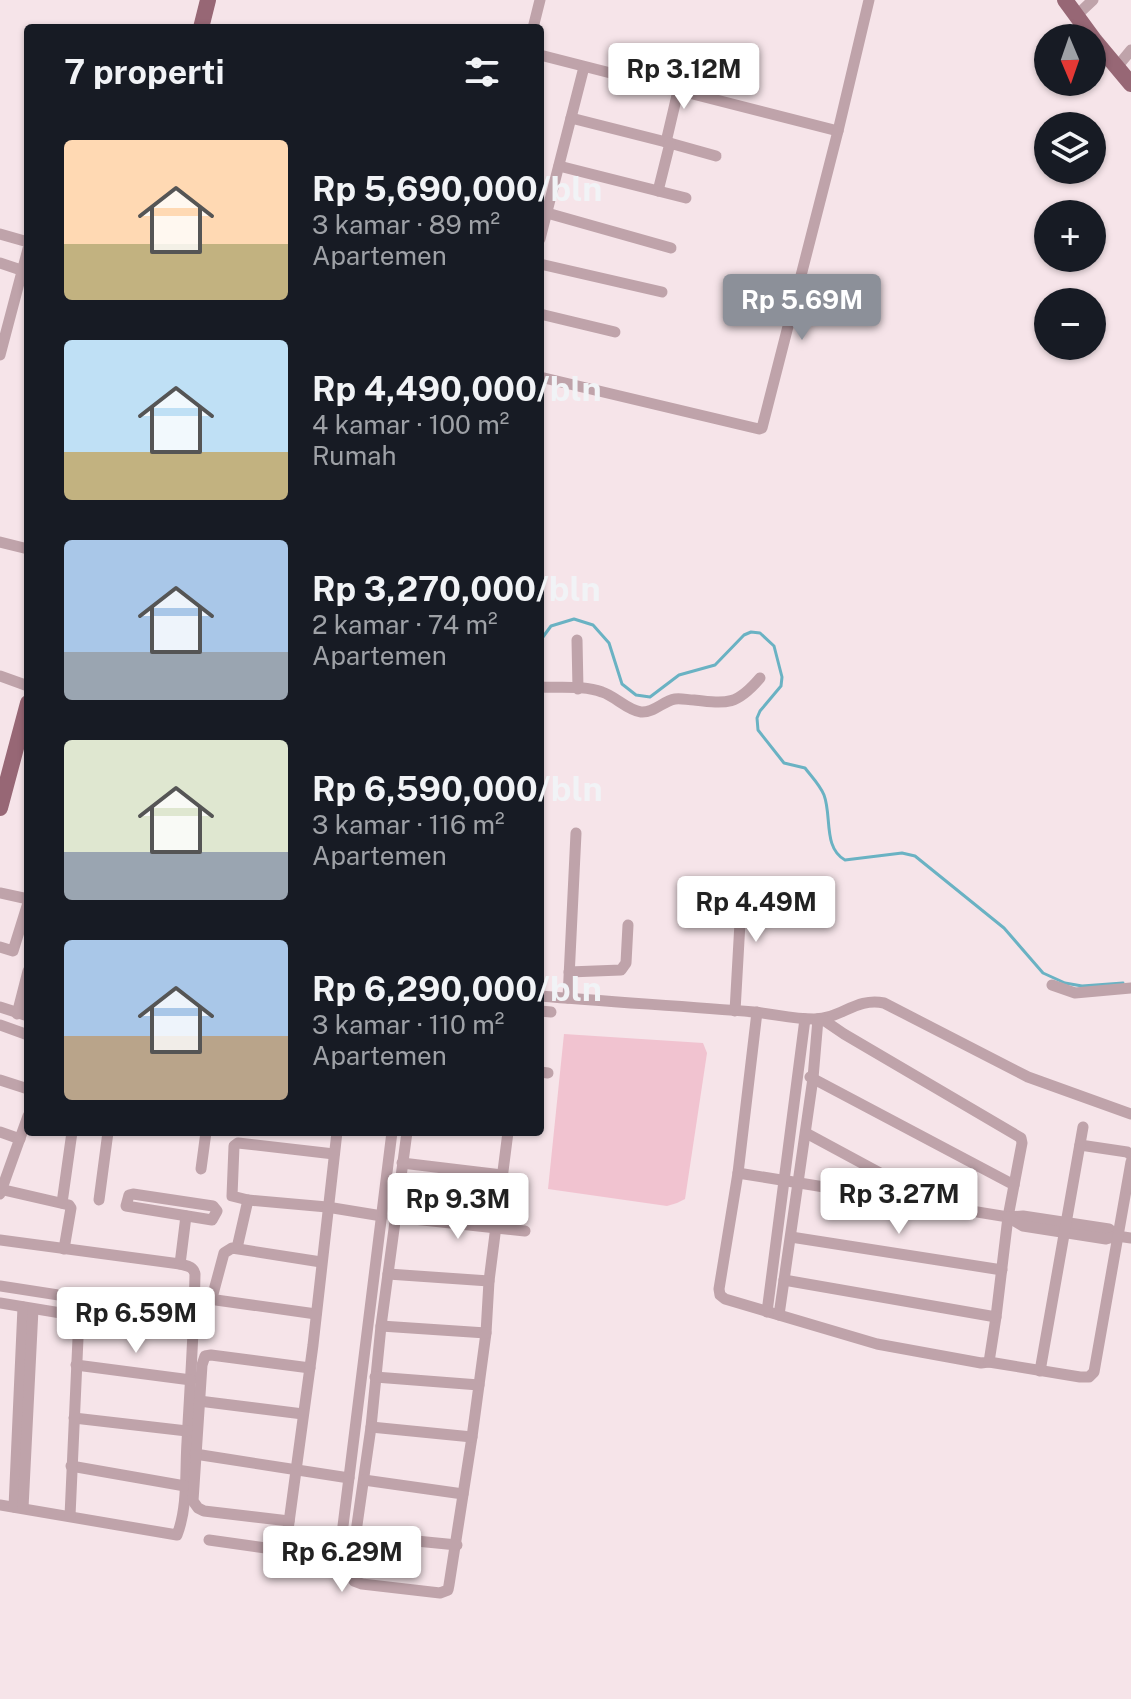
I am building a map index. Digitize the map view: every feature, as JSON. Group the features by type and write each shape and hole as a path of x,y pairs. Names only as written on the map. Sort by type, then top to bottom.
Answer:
{"main road":[{"path":"202,24 208,0"},
{"path":"1065,0 1131,84"},
{"path":"1,799 24,717"}],"street":[{"path":"534,24 540,0"},
{"path":"544,378 762,428 869,0"},
{"path":"1076,16 1093,0"},
{"path":"1117,67 1131,50"},
{"path":"544,56 838,131"},
{"path":"544,224 584,67"},
{"path":"658,191 678,91"},
{"path":"571,118 716,156"},
{"path":"559,166 686,198"},
{"path":"547,213 671,248"},
{"path":"0,234 24,241"},
{"path":"0,355 24,261"},
{"path":"0,263 21,270"},
{"path":"544,265 662,292"},
{"path":"0,304 13,308"},
{"path":"544,315 615,332"},
{"path":"0,542 24,548"},
{"path":"577,640 578,689"},
{"path":"0,676 24,685"},
{"path":"544,687 598,690 643,712 678,698 714,702 734,700 745,695 760,678"},
{"path":"568,998 576,833"},
{"path":"735,1011 742,887"},
{"path":"0,893 24,900"},
{"path":"0,947 13,951 24,914"},
{"path":"569,972 621,970 626,963 628,925"},
{"path":"1052,985 1075,993 1131,988"},
{"path":"544,996 815,1019 843,1013 856,1004 884,1003 1028,1077 1131,1114"},
{"path":"0,1007 22,1015"},
{"path":"757,1012 738,1173 719,1291 725,1299 877,1344 981,1363 1089,1377 1094,1372 1131,1162"},
{"path":"773,1314 798,1076 815,1019"},
{"path":"773,1314 784,1280 806,1133 813,1078 815,1019"},
{"path":"815,1019 1021,1138 989,1362"},
{"path":"0,1025 24,1034"},
{"path":"798,1076 813,1078 1014,1185"},
{"path":"0,1080 24,1088"},
{"path":"1040,1371 1083,1127"},
{"path":"24,1128 1,1191 62,1203 71,1208 64,1249"},
{"path":"0,1132 20,1139"},
{"path":"806,1133 939,1205"},
{"path":"62,1203 71,1136"},
{"path":"99,1200 107,1136"},
{"path":"201,1169 205,1136"},
{"path":"285,1552 336,1136"},
{"path":"209,1540 330,1557 340,1550 392,1136"},
{"path":"406,1136 350,1574 354,1581 440,1593 448,1590 457,1545 486,1333 489,1281 507,1136"},
{"path":"334,1154 238,1143 234,1146 232,1196 382,1216"},
{"path":"1080,1145 1131,1155"},
{"path":"402,1163 502,1175"},
{"path":"738,1173 1008,1217 1023,1226 1065,1228 1106,1239 1117,1236 1131,1238"},
{"path":"133,1194 213,1206 217,1211 212,1220 186,1216 129,1207 126,1204 129,1195 133,1194"},
{"path":"237,1248 248,1200"},
{"path":"180,1264 186,1216"},
{"path":"395,1217 525,1231"},
{"path":"791,1237 1002,1270"},
{"path":"0,1240 180,1264 194,1270 194,1331 185,1486 182,1524 177,1535 0,1505"},
{"path":"378,1244 392,1245"},
{"path":"316,1314 216,1300 213,1294 224,1253 232,1248 321,1262"},
{"path":"388,1274 489,1281"},
{"path":"784,1280 996,1317"},
{"path":"0,1286 194,1316"},
{"path":"0,1303 194,1331"},
{"path":"18,1508 28,1308"},
{"path":"70,1516 79,1316"},
{"path":"381,1326 486,1333"},
{"path":"289,1521 204,1511 193,1501 202,1365 205,1356 211,1355 310,1368"},
{"path":"76,1365 191,1380"},
{"path":"375,1377 479,1385"},
{"path":"199,1401 303,1414"},
{"path":"74,1418 187,1431"},
{"path":"371,1427 472,1437"},
{"path":"353,1448 368,1450"},
{"path":"195,1454 349,1478"},
{"path":"71,1466 185,1486"},
{"path":"364,1480 463,1494"},
{"path":"346,1501 360,1503"},
{"path":"355,1535 457,1545"}],"shaded area":[{"path":"564,1034 703,1043 707,1053 685,1199 667,1206 548,1189"}],"waterway":[{"path":"544,636 551,626 574,619 593,625 609,643 622,684 636,695 650,697 679,675 715,665 744,635 760,633 774,646 782,677 781,686 760,711 758,730 784,763 805,768 820,788 826,803 831,840 838,855 845,860 902,853 915,856 1004,928 1043,973 1065,983 1082,986 1123,983"}]}
